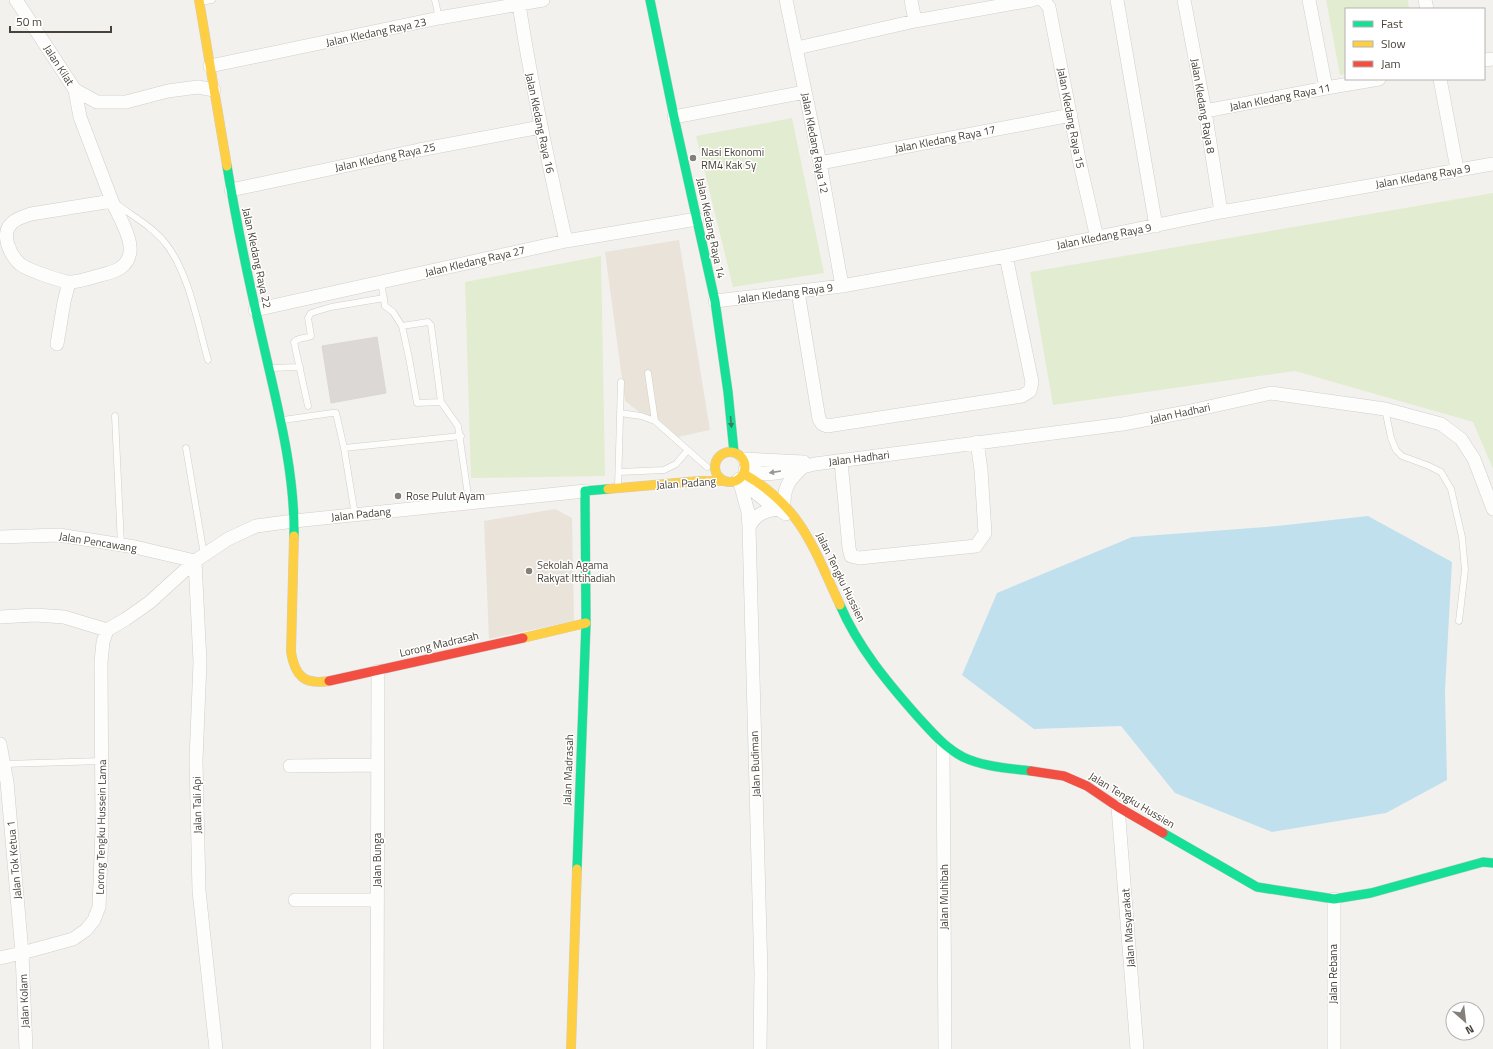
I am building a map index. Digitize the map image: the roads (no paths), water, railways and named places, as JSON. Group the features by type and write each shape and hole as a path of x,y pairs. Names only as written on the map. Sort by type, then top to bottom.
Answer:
{"street":[{"name":"Jalan Kilat","path":"16,0 75,90 97,102 126,102 168,91 198,87 214,90"},
{"name":"Jalan Kledang Raya 23","path":"210,66 439,18 542,0"},
{"name":"Jalan Kledang Raya 14","path":"650,0 674,117 715,301 728,392 741,467"},
{"name":"Jalan Kledang Raya 12","path":"786,0 820,163 842,286"},
{"path":"911,0 915,21"},
{"path":"797,48 915,21 1032,0"},
{"name":"Jalan Kledang Raya 15","path":"1042,0 1049,8 1080,164 1097,238"},
{"path":"1117,0 1156,226"},
{"name":"Jalan Kledang Raya 8","path":"1184,0 1205,111 1220,212"},
{"path":"1309,0 1326,88"},
{"name":"Jalan Kledang Raya 22","path":"199,1 231,190 255,310 281,420 291,480 294,521"},
{"name":"Jalan Kledang Raya 16","path":"519,4 528,65 566,241"},
{"name":"Jalan Kledang Raya 11","path":"1205,111 1373,80"},
{"path":"1440,80 1457,169"},
{"path":"75,90 80,117 112,201 129,240 130,252 126,263 116,271 69,282 27,269 19,264 13,256 8,244 7,234 11,224 20,218 31,214 112,201"},
{"path":"674,117 805,92"},
{"name":"Jalan Kledang Raya 17","path":"820,163 1071,115"},
{"name":"Jalan Kledang Raya 25","path":"231,190 419,150 541,127"},
{"name":"Jalan Kledang Raya 9","path":"715,301 842,286 1006,256 1220,212 1457,169 1493,164"},
{"name":"Jalan Kledang Raya 27","path":"255,310 566,241 697,219"},
{"path":"798,292 819,419 822,424 827,426 1022,396 1030,391 1032,382 1006,256"},
{"path":"56,344 69,282"},
{"name":"Jalan Kledang Raya 14","path":"723,434 723,409 725,397 728,392"},
{"name":"Jalan Hadhari","path":"741,467 759,461 794,461 809,465 1123,424 1272,393 1385,409 1440,424 1461,439 1474,458 1493,509"},
{"path":"841,461 851,556 859,558 976,546 986,533 981,470 977,442"},
{"path":"721,444 716,461 716,474 724,481"},
{"name":"Jalan Padang","path":"107,630 150,602 200,558 228,539 256,526 470,502 585,491 648,486 699,481 732,482 741,467 722,454 707,468 681,478 648,486"},
{"path":"781,506 788,483 809,465"},
{"path":"741,467 801,525"},
{"name":"Jalan Budiman","path":"741,467 749,527 761,974 760,1049"},
{"name":"Jalan Madrasah","path":"571,1049 586,623 585,491"},
{"path":"749,527 758,515 781,506"},
{"name":"Lorong Madrasah","path":"294,521 291,652 293,665 299,675 308,681 318,682 378,671 586,623"},
{"name":"Jalan Tengku Hussien","path":"801,525 819,557 846,619 878,670 943,745 963,757 986,765 1064,776 1087,786 1118,807 1257,887 1334,899 1371,893 1483,862 1493,863"},
{"name":"Jalan Pencawang","path":"0,537 59,536 200,558"},
{"name":"Jalan Tali Api","path":"200,558 200,662 196,760 199,891 216,1049"},
{"path":"0,617 35,615 64,617 107,630"},
{"name":"Lorong Tengku Hussein Lama","path":"0,958 73,939 86,930 94,920 98,907 101,854 101,662 103,642 107,630"},
{"name":"Jalan Bunga","path":"376,1049 378,671"},
{"name":"Jalan Tok Ketua 1","path":"0,744 4,764 4,795 22,953"},
{"name":"Jalan Muhibah","path":"943,745 945,1049"},
{"path":"290,766 377,765"},
{"name":"Jalan Masyarakat","path":"1118,807 1137,1049"},
{"name":"Jalan Rebana","path":"1334,899 1334,1049"},
{"path":"296,900 377,900"},
{"name":"Jalan Kolam","path":"22,953 26,1049"}],"lane":[{"path":"199,1 212,0"},
{"path":"435,0 439,18"},
{"path":"112,201 156,234 166,244 184,278 208,360"},
{"path":"381,282 385,306 393,312 402,326 416,403 442,402"},
{"path":"308,406 294,342 297,339 308,338 311,336 308,318 311,313 331,307 384,298"},
{"path":"402,326 428,322 431,325 442,402 458,426 461,436 470,502"},
{"path":"268,368 300,367"},
{"path":"648,373 655,421"},
{"path":"618,488 621,382"},
{"path":"1385,409 1391,438 1396,450 1402,456 1441,472 1451,489 1462,537 1465,570 1459,620"},
{"path":"281,420 336,413 344,448 355,515"},
{"path":"620,413 641,416 655,421 707,468"},
{"path":"115,416 121,545"},
{"path":"344,448 461,436"},
{"path":"186,448 200,558"},
{"path":"619,472 664,470 676,464 688,451"},
{"path":"4,764 102,761"}],"water":[{"path":"1368,516 1452,562 1445,691 1447,780 1386,813 1272,832 1175,793 1121,726 1034,729 962,675 997,593 1132,537 1277,526"}],"place":[{"name":"Nasi Ekonomi RM4 Kak Sy","path":"693,158"},
{"name":"Rose Pulut Ayam","path":"398,496"},
{"name":"Sekolah Agama Rakyat Ittihadiah","path":"529,571"}]}
